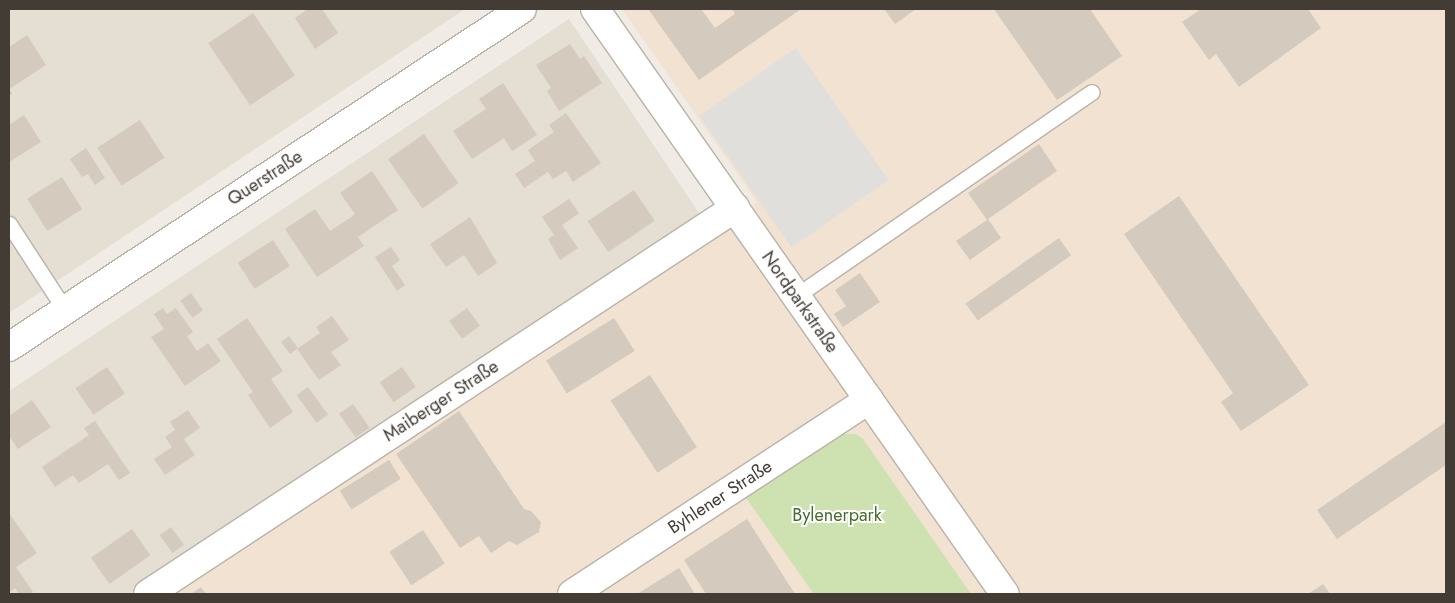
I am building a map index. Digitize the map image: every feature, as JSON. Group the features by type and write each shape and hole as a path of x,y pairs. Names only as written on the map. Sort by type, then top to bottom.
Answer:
{"street":[{"name":"Querstraße","path":"9,347 522,9"},
{"name":"Nordparkstraße","path":"595,9 1004,594"},
{"name":"Maiberger Straße","path":"148,594 735,208"},
{"name":"Byhlener Straße","path":"572,594 869,400"}],"lane":[{"path":"796,296 1092,92"},
{"path":"9,224 65,310"}],"shaded area":[{"path":"9,9 465,9 9,313"},
{"path":"622,9 1446,9 1446,594 160,594 757,202"},
{"path":"569,19 703,219 130,594 9,594 9,391"},
{"path":"796,48 888,180 792,248 699,116"}],"green space":[{"name":"Bylenerpark","path":"844,434 856,434 863,439 971,594 814,594 744,495"}],"building":[{"path":"308,9 322,9 338,33 315,49 295,18"},
{"path":"648,9 701,9 715,28 735,14 732,9 801,9 699,80"},
{"path":"884,9 916,9 895,24"},
{"path":"994,9 1090,9 1122,56 1057,100"},
{"path":"1201,9 1308,9 1321,28 1239,87 1216,54 1209,60 1182,22"},
{"path":"253,13 295,75 250,105 208,43"},
{"path":"27,35 46,65 9,89 9,47"},
{"path":"570,44 580,59 584,56 602,83 559,111 547,91 551,88 536,65"},
{"path":"503,83 537,135 512,151 504,138 472,159 453,131 486,109 479,99"},
{"path":"566,113 601,163 573,182 566,171 553,179 548,172 524,188 515,174 535,161 528,150 554,132 549,125"},
{"path":"24,115 41,142 9,162 9,125"},
{"path":"140,120 165,158 122,186 97,148"},
{"path":"424,134 458,183 422,208 388,159"},
{"path":"1039,144 1057,171 988,219 1001,238 970,260 956,241 987,220 968,193"},
{"path":"86,148 105,178 95,185 88,174 82,177 70,159"},
{"path":"372,171 398,210 358,237 364,246 317,277 285,229 315,209 330,231 350,218 355,214 340,193"},
{"path":"62,177 82,209 47,231 27,199"},
{"path":"634,190 655,221 608,252 588,221"},
{"path":"1179,196 1309,385 1241,431 1221,402 1233,393 1124,234"},
{"path":"569,199 579,213 562,225 578,248 560,260 548,239 554,235 542,217"},
{"path":"470,217 497,263 478,276 464,255 446,267 430,244"},
{"path":"1059,238 1071,255 978,321 966,303"},
{"path":"273,240 290,266 255,289 238,263"},
{"path":"391,247 400,260 392,266 405,285 397,291 375,257"},
{"path":"860,273 880,302 843,327 834,314 846,306 835,290"},
{"path":"191,293 203,310 192,318 180,300"},
{"path":"163,308 167,314 176,308 193,332 187,336 197,351 208,343 221,361 185,386 151,337 164,329 154,314"},
{"path":"467,308 480,326 462,339 449,321"},
{"path":"332,316 349,340 331,352 341,365 319,380 297,349 320,333 316,327"},
{"path":"247,318 283,371 271,379 293,412 270,428 248,395 253,392 217,339"},
{"path":"614,318 635,351 567,393 546,360"},
{"path":"289,336 298,348 290,354 281,342"},
{"path":"107,367 125,394 93,415 75,388"},
{"path":"402,367 416,387 394,402 380,382"},
{"path":"650,375 697,447 657,473 611,401"},
{"path":"308,387 328,415 317,423 297,395"},
{"path":"32,400 51,427 18,449 9,436 9,416"},
{"path":"353,404 370,428 356,438 339,414"},
{"path":"188,410 200,428 184,439 195,455 165,475 154,459 172,447 165,437 175,430 170,422"},
{"path":"459,411 524,509 531,511 541,522 539,532 517,545 509,541 491,553 479,536 460,548 396,454"},
{"path":"95,421 130,473 119,480 108,464 79,483 73,475 55,487 42,467 89,435 84,428"},
{"path":"1446,422 1446,465 1337,539 1317,510"},
{"path":"389,460 401,479 351,509 340,491"},
{"path":"9,513 37,553 16,567 33,592 30,594 19,594 15,588 9,593"},
{"path":"747,519 795,594 706,594 684,560"},
{"path":"171,527 184,545 173,553 160,535"},
{"path":"132,529 150,555 109,584 91,558"},
{"path":"423,530 445,564 411,585 389,552"},
{"path":"679,568 695,594 637,594"},
{"path":"1323,584 1330,594 1308,594"},
{"path":"201,587 206,594 191,594"}]}
